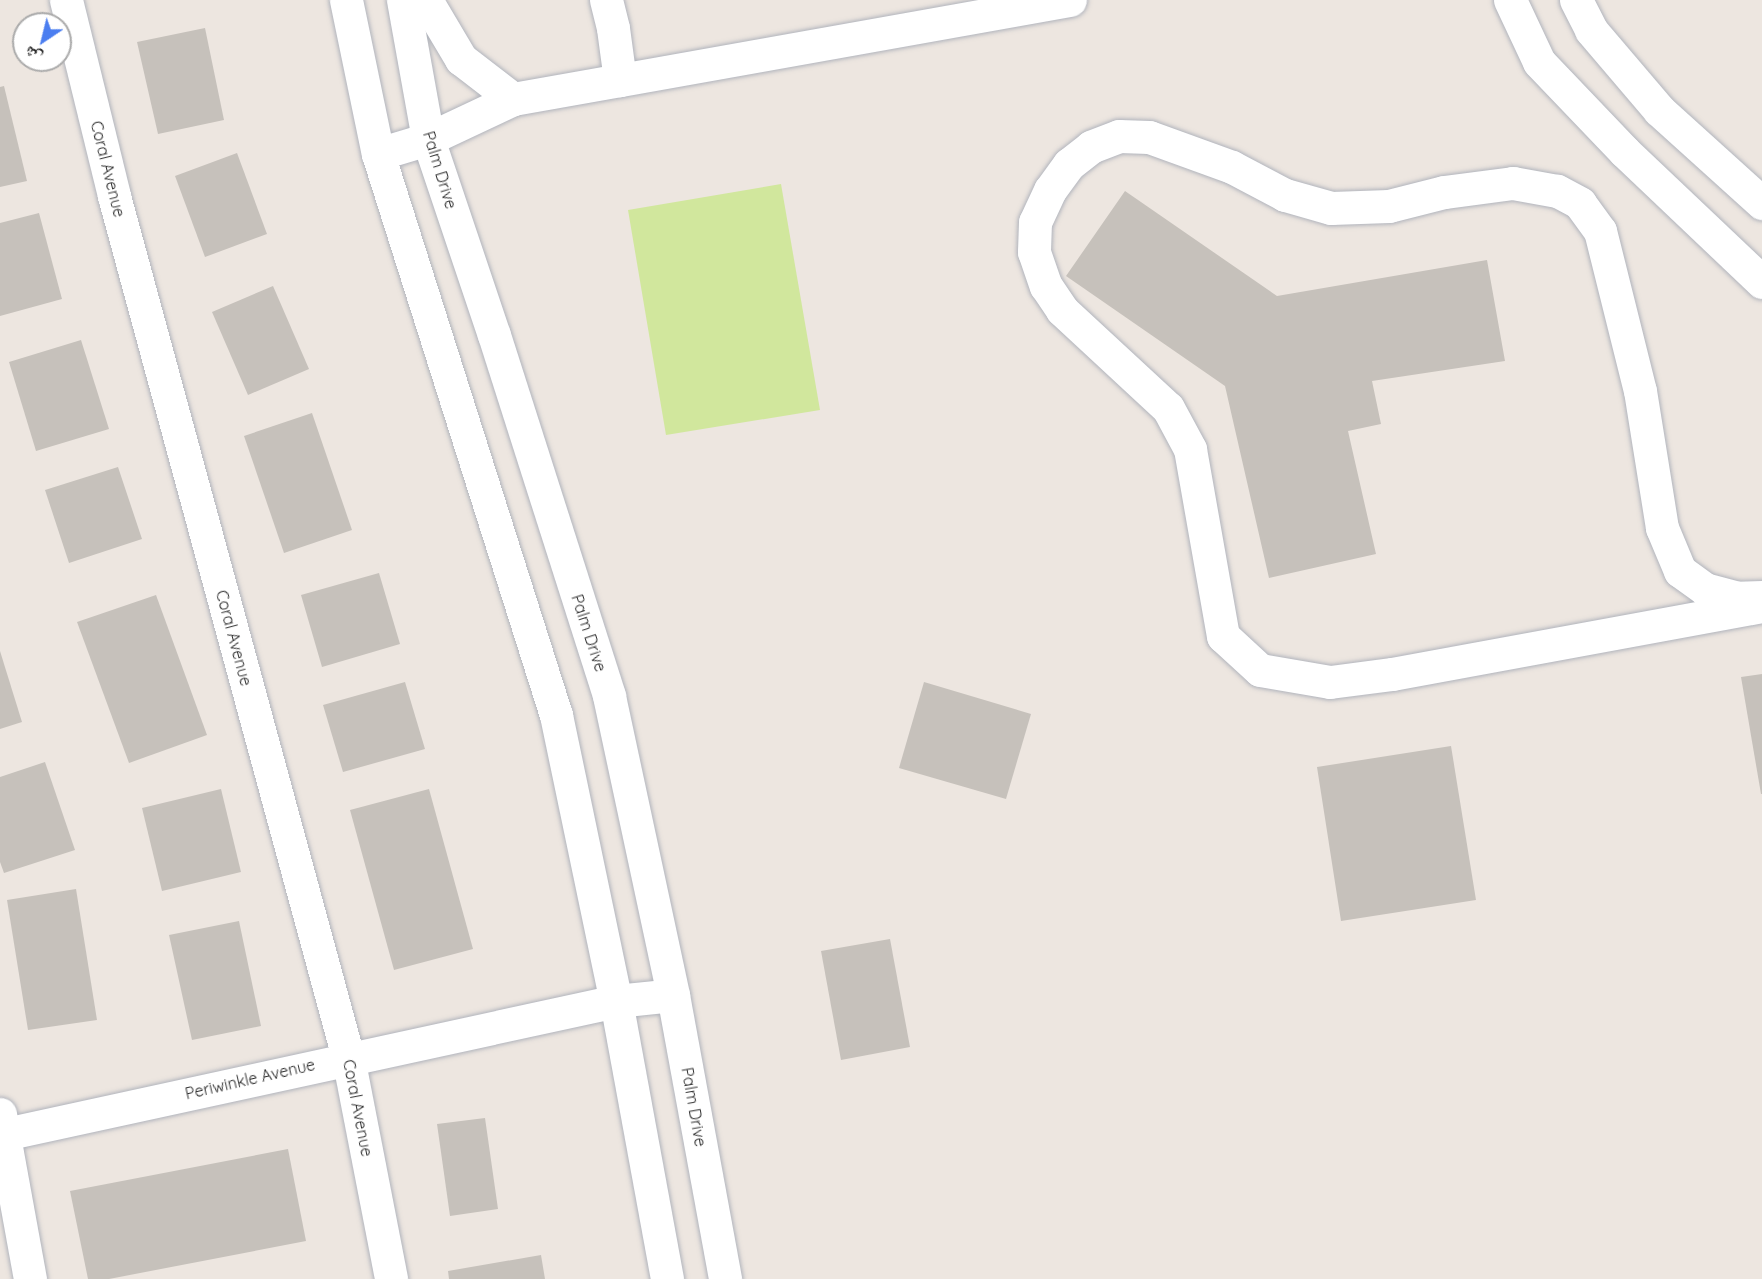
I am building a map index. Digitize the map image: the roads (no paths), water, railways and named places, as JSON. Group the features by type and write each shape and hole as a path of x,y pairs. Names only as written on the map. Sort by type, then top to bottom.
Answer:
{"street":[{"name":"Coral Avenue","path":"66,0 114,196 348,1058 391,1279"},
{"path":"346,0 378,154 556,715 616,1001 668,1279"},
{"name":"Palm Drive","path":"403,0 428,140 494,335 609,696 673,995 725,1279"},
{"path":"426,0 461,59 513,99"},
{"path":"606,0 614,28 620,80"},
{"path":"378,154 428,140 513,99 1070,0"},
{"path":"1510,0 1539,63 1625,153 1762,282"},
{"path":"1576,0 1591,30 1659,110 1762,203"},
{"path":"1762,597 1738,598 1705,589 1680,571 1662,528 1640,391 1600,231 1580,203 1557,191 1513,183 1444,192 1389,206 1331,208 1285,195 1232,167 1149,137 1119,136 1091,147 1069,164 1050,190 1035,222 1034,252 1046,286 1062,310 1168,408 1191,448 1223,636 1260,670 1330,682 1392,674 1762,606"},
{"name":"Periwinkle Avenue","path":"2,1124 348,1058 616,1001 673,995"},
{"path":"2,1124 30,1279"}]}
